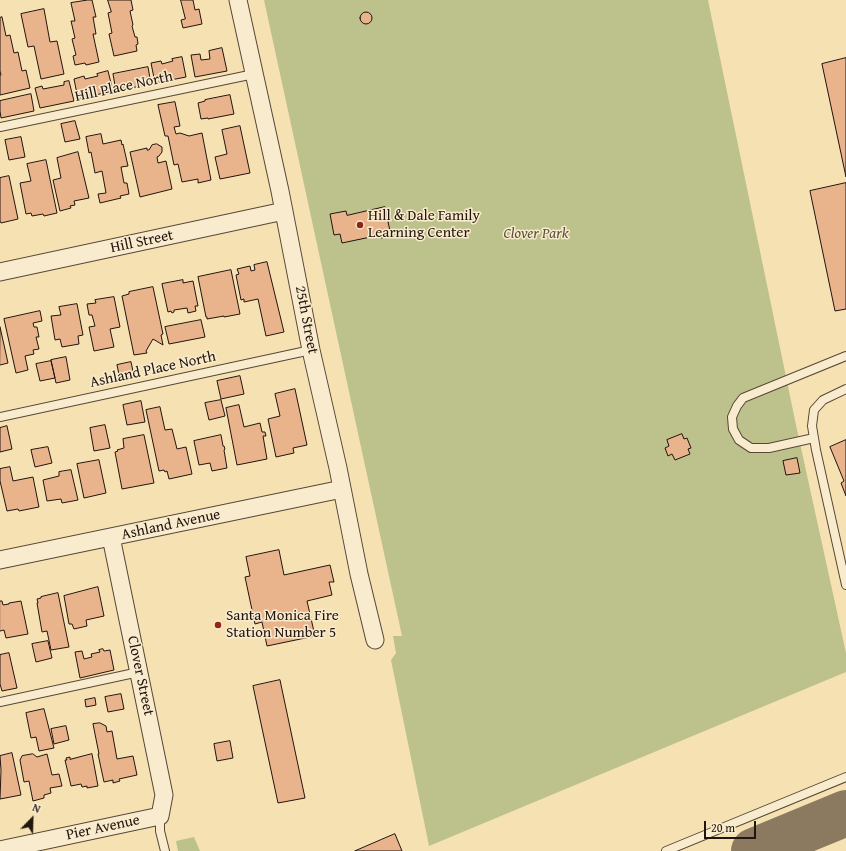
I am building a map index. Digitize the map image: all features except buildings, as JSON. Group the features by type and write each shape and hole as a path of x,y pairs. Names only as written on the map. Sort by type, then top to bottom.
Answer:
{"street":[{"name":"25th Street","path":"238,0 284,211 359,574 375,640"},
{"name":"Hill Street","path":"0,272 284,211"},
{"name":"Ashland Avenue","path":"0,560 342,489"},
{"name":"Clover Street","path":"111,537 164,795 160,816"},
{"name":"Pier Avenue","path":"0,850 160,816"}],"lane":[{"name":"Hill Place North","path":"0,127 254,74"},
{"name":"Ashland Place North","path":"0,417 312,350"},
{"path":"814,438 768,448 751,448 738,440 733,429 732,418 737,406 744,398 846,356"},
{"path":"846,389 822,400 814,410 812,426 846,585"},
{"path":"0,702 139,672"},
{"path":"666,851 846,777"},
{"path":"160,816 160,831 165,851"}],"green space":[{"name":"Clover Park","path":"264,0 708,0 796,425 846,653 846,672 429,846 391,660 396,653 393,636 402,636"},
{"path":"194,837 200,851 178,851 176,841"}],"taxiway":[{"path":"754,851 846,813"}],"place":[{"name":"Hill & Dale Family Learning Center","path":"360,225"},
{"name":"Santa Monica Fire Station Number 5","path":"218,625"}]}
